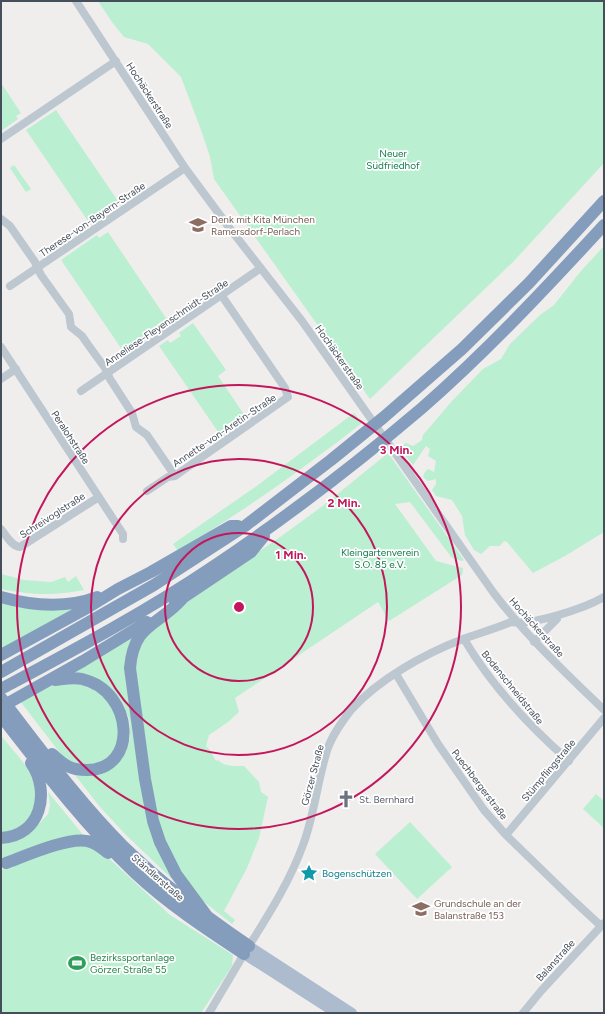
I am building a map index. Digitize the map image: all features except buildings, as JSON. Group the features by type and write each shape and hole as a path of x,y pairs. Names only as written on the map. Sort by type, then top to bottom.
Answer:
{"highway":[{"path":"1,672 154,585 245,526 384,417 462,349 529,283 604,201"},
{"path":"1,690 142,611 210,569 341,474 422,407 510,324 541,294 604,225"},
{"path":"1,708 50,681 128,634 182,599 251,552 273,524"},
{"path":"1,655 231,526 245,526"},
{"path":"1,597 23,603 48,605 70,604 91,599 118,589"},
{"path":"182,599 176,606 144,630 136,640 131,657 130,668 145,778 155,828 160,842 176,874 210,920"},
{"path":"29,734 36,738 64,765 81,770 93,770 101,767 110,762 119,751 122,742 124,725 118,704 102,688 82,679 68,678 50,681"},
{"name":"Ständlerstraße","path":"1,698 9,722 78,812 106,844 136,874 179,910 247,950"},
{"path":"1,838 11,837 24,830 32,822 38,812 41,802 41,789 34,768 16,742 9,722"},
{"name":"Ständlerstraße","path":"9,722 29,734 83,802 124,846 170,888 247,950"},
{"path":"4,864 58,845 73,841 86,840 105,850 127,871 136,874"}],"main road":[{"name":"Ständlerstraße","path":"247,950 336,1013"},
{"name":"Ständlerstraße","path":"247,950 352,1013"}],"street":[{"name":"Hochäckerstraße","path":"76,1 185,168 298,316 480,574 518,624 534,642 604,710"},
{"path":"1,139 116,61"},
{"name":"Therese-von-Bayern-Straße","path":"10,286 185,168"},
{"path":"1,219 10,226 69,314 71,328 82,336 105,368 107,374 132,413 136,427 147,435 175,476"},
{"name":"Anneliese-Fleyenschmidt-Straße","path":"82,391 261,268"},
{"name":"Annette-von-Aretin-Straße","path":"148,491 168,478 175,476 288,397 285,388 222,296"},
{"name":"Peralohstraße","path":"1,347 123,534 123,539"},
{"path":"1,379 16,370"},
{"name":"Schreivoglstraße","path":"1,529 16,547 22,546 99,497"},
{"name":"Görzer Straße","path":"209,1013 286,884 304,844 326,754 334,735 341,724 358,704 375,688 421,658 464,639 511,622 518,624 556,616 579,609 604,597"},
{"path":"534,642 557,619 556,616"},
{"name":"Bodenschneidstraße","path":"464,639 487,674 524,718 539,735 568,761"},
{"name":"Puechbergerstraße","path":"396,674 432,734 484,810 506,835 574,901 602,924"},
{"name":"Stümpflingstraße","path":"506,835 604,718"},
{"name":"Balanstraße","path":"523,1013 602,924"}],"green space":[{"name":"Neuer Südfriedhof","path":"98,1 604,1 604,163 513,262 370,399 214,179 210,157 181,77 148,44 124,37"},
{"path":"1,83 21,113 16,116 18,119 1,131"},
{"path":"56,110 120,204 90,224 26,130"},
{"path":"14,165 31,189 26,192 10,168"},
{"path":"108,232 168,321 159,327 161,329 125,354 61,260 97,235 99,238"},
{"path":"604,246 604,532 565,556 533,573 507,542 504,541 500,546 490,546 481,554 474,550 465,535 462,516 452,500 436,496 432,490 436,484 436,479 428,481 423,477 428,469 434,472 436,461 428,456 430,449 426,446 413,465 399,448 406,443 413,446 422,440 423,435 452,401 483,369 501,359 510,344 540,315 554,305 581,271"},
{"path":"193,323 226,370 218,376 247,419 221,436 159,346 168,340 170,343 181,336 179,333"},
{"path":"354,413 362,423 272,490 178,551 173,544 258,485"},
{"name":"Kleingartenverein S.O. 85 e.V.","path":"388,453 464,560 462,561 452,558 410,502 395,504 436,561 463,568 462,575 389,621 378,602 235,698 239,712 228,722 209,735 206,746 216,761 218,760 230,766 244,766 259,782 261,792 268,797 259,838 247,868 224,911 235,920 232,924 203,901 171,860 156,820 134,675 141,641 162,618 283,535 324,505"},
{"path":"1,574 24,580 51,582 65,577 68,582 76,576 84,590 42,594 23,593 1,589"},
{"path":"1,601 77,608 1,651"},
{"path":"131,638 156,844 171,878 125,834 100,807 75,775 118,763 126,751 130,739 130,726 123,703 106,684 99,679 72,673"},
{"path":"78,683 99,692 115,709 120,731 115,750 103,762 84,765 69,761 60,753 20,701 42,689 58,684"},
{"path":"1,736 29,771 33,779 36,798 31,815 25,823 17,828 1,833"},
{"path":"48,792 84,836 68,836 1,861 1,844 28,834 48,814 50,805"},
{"path":"596,794 604,801 604,828 583,809"},
{"path":"410,822 452,867 417,899 375,854"},
{"path":"82,844 101,851 170,915 233,955 232,966 201,1013 1,1013 1,871 43,853"}],"place":[{"name":"Denk mit Kita München Ramersdorf-Perlach","path":"198,225"},
{"name":"St. Bernhard","path":"346,799"},
{"name":"Bogenschützen","path":"309,873"},
{"name":"Grundschule an der Balanstraße 153","path":"421,909"},
{"name":"Bezirkssportanlage Görzer Straße 55","path":"77,963"}]}
